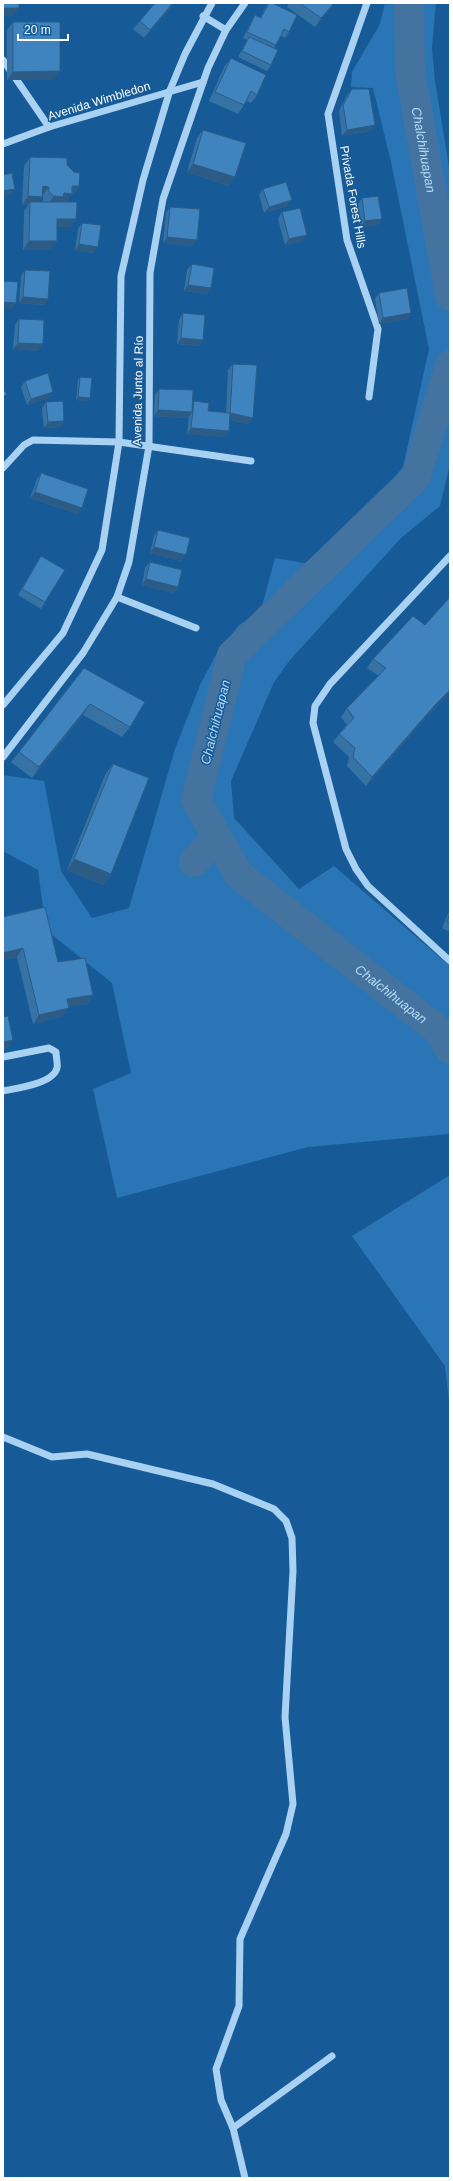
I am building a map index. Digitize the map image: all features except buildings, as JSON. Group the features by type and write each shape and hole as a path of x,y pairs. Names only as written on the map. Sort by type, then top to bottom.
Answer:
{"street":[{"name":"Avenida Junto al Río","path":"3,705 63,633 102,550 119,442 121,276 143,180 170,90 203,16 212,3"},
{"name":"Avenida Junto al Río","path":"3,756 83,653 117,597 129,562 149,446 150,273 163,199 203,82 226,30 245,3"},
{"name":"Privada Forest Hills","path":"367,3 328,114 347,240 378,329 369,396"},
{"path":"203,16 226,30"},
{"path":"3,60 49,127"},
{"name":"Avenida Wimbledon","path":"3,144 49,127 170,90 203,82"},
{"path":"3,468 24,445 33,440 119,442 251,461"},
{"path":"450,556 330,684 315,706 313,723 346,849 356,869 368,886 450,961"},
{"path":"117,597 196,628"},
{"path":"3,1057 49,1048 56,1052 58,1068 53,1076 42,1082 3,1091"},
{"path":"3,1437 52,1457 87,1454 214,1484 274,1509 286,1521 292,1538 293,1572 285,1717 293,1804 286,1834 240,1938 239,2006 216,2070 221,2100 233,2128 245,2178"},
{"path":"233,2128 332,2056"}],"shaded area":[{"path":"385,3 436,3 432,48 435,81 450,173 450,464 440,506 401,538 290,660 274,682 231,781 234,818 299,889 334,866 450,966 450,1134 308,1147 117,1198 93,1089 131,1073 112,983 46,930 38,870 3,851 3,775 44,781 61,871 92,918 129,908 175,749 200,685 217,653 239,625 261,610 275,558 310,564 347,535 403,467 429,349 391,162 373,88 351,87 352,72 380,24"},
{"path":"450,1175 450,1410 445,1366 352,1236"}],"waterway":[{"name":"Chalchihuapan","path":"409,3 410,71 450,296"},
{"name":"Chalchihuapan","path":"450,365 416,477 232,655 196,800 239,875 438,1030 450,1049"},
{"path":"194,862 217,837"}]}
